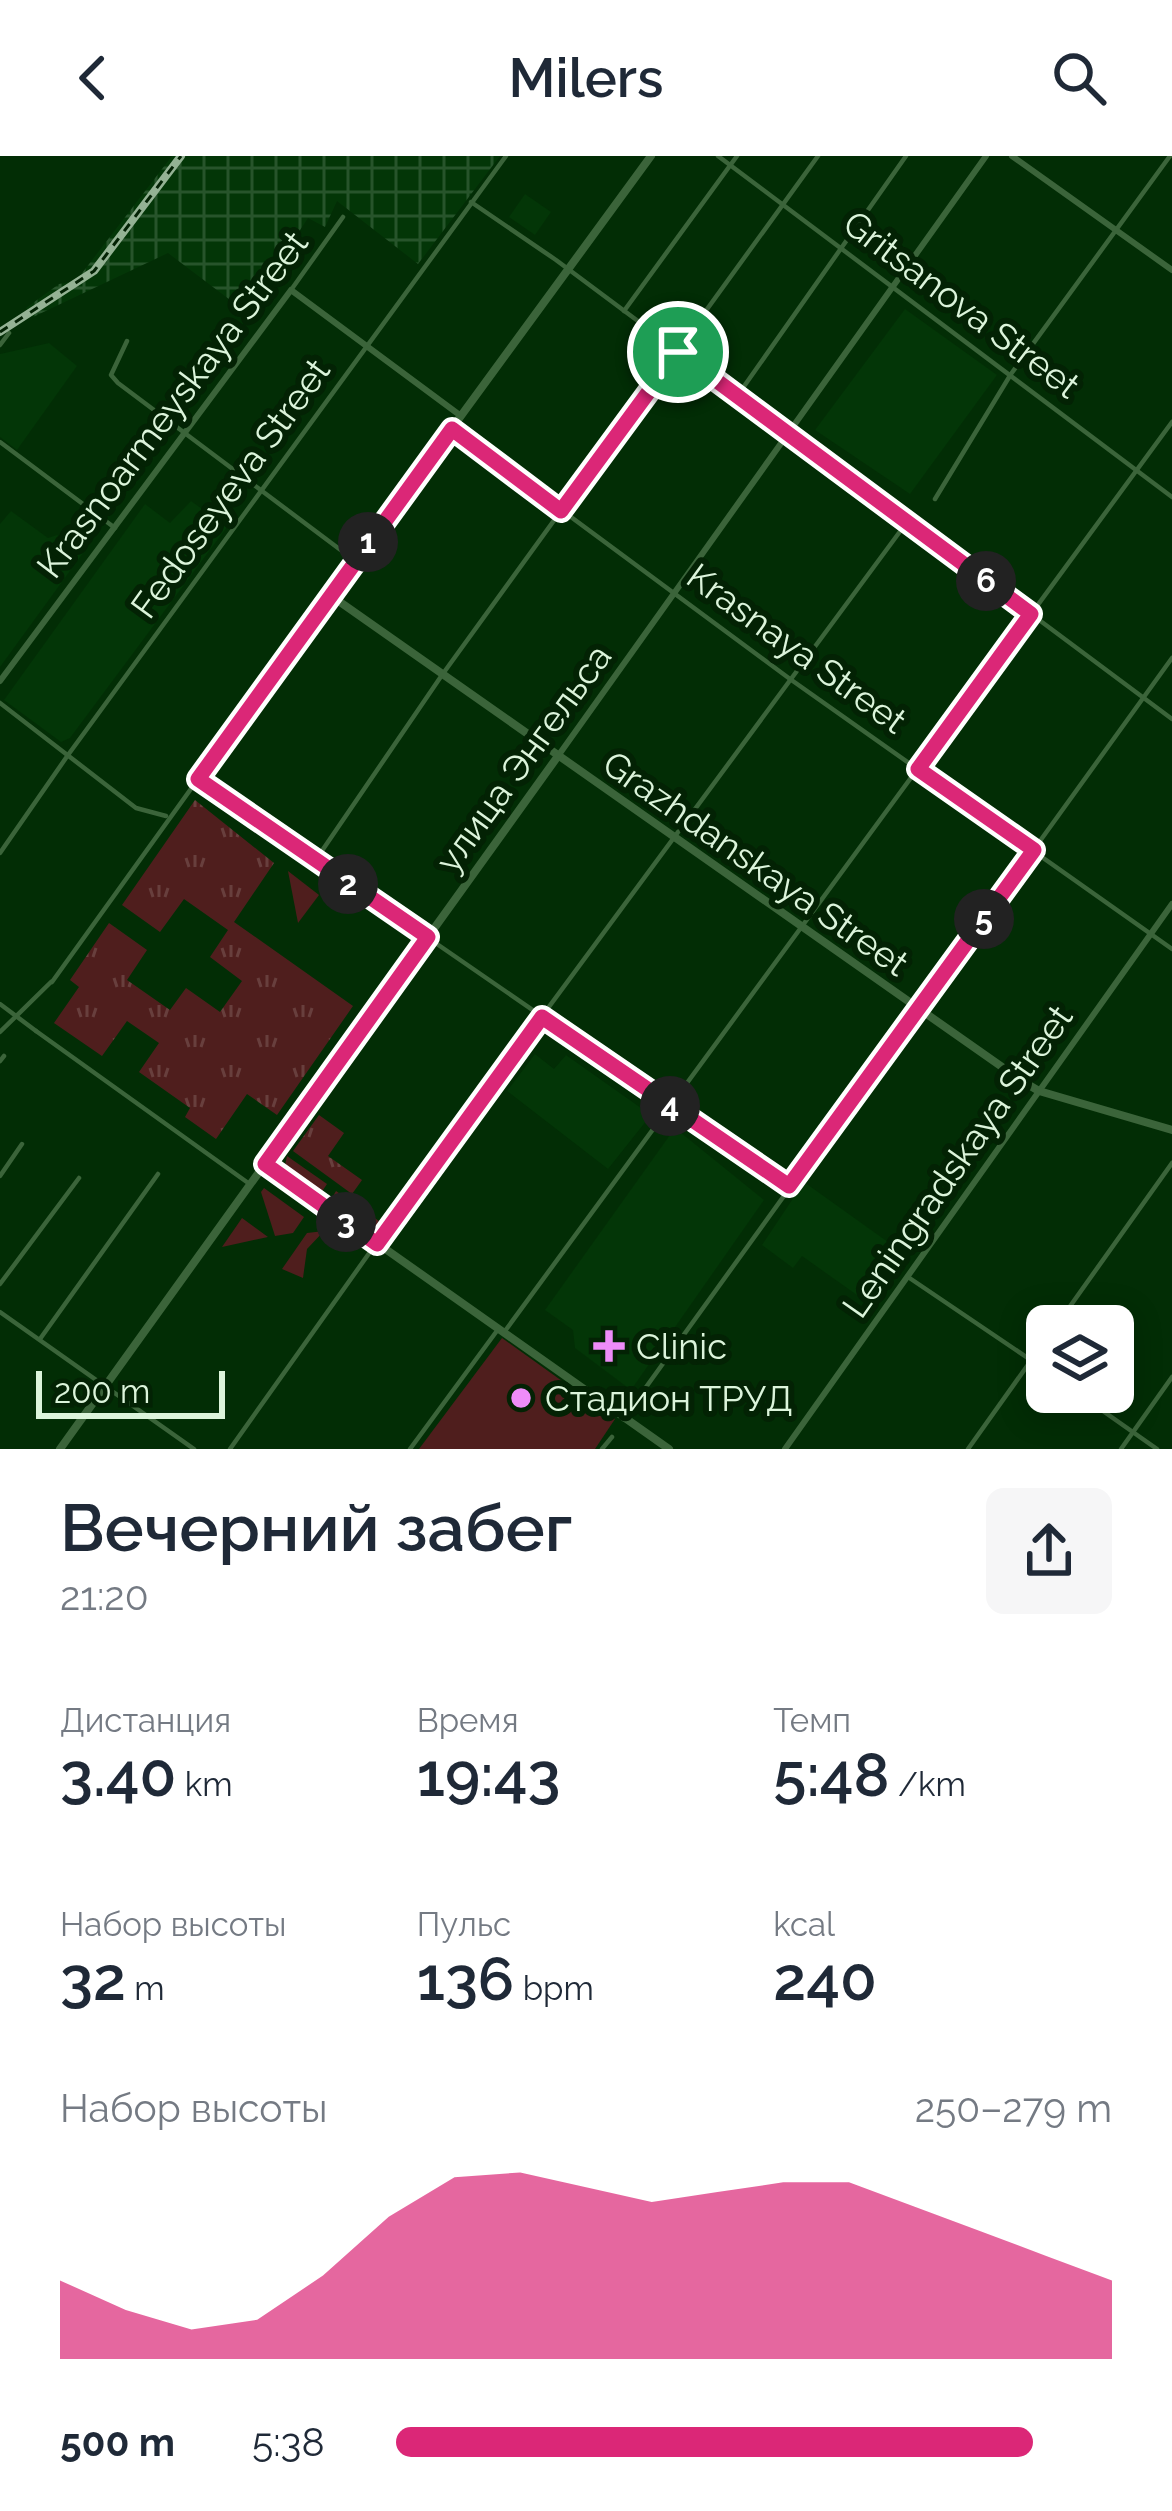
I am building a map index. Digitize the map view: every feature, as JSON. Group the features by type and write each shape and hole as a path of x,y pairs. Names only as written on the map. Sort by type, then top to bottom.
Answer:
{"main road":[{"path":"331,595 651,156"},
{"name":"Grazhdanskaya Street","path":"331,595 1039,1091 1172,1130"},
{"name":"улица Энгельса","path":"60,1449 558,756"},
{"path":"265,1164 662,1447"}],"street":[{"name":"Fedoseyeva Street","path":"0,853 506,156"},
{"name":"Gritsanova Street","path":"718,156 1172,497"},
{"path":"624,311 737,156"},
{"path":"315,861 442,675 818,156"},
{"path":"739,394 906,156"},
{"name":"улица Энгельса","path":"558,756 986,156"},
{"path":"1012,156 1172,270"},
{"path":"934,499 1010,374 1169,156"},
{"path":"471,202 739,394 1172,718"},
{"name":"Krasnoarmeyskaya Street","path":"0,681 343,217"},
{"path":"290,290 460,416"},
{"path":"0,345 9,333"},
{"path":"127,341 111,375 354,560"},
{"path":"410,1449 1172,422"},
{"name":"Krasnaya Street","path":"452,429 790,679 1172,949"},
{"path":"0,442 115,528"},
{"path":"230,1449 907,522"},
{"path":"0,1032 14,1013 52,982 166,816 331,595"},
{"path":"623,1419 1172,658"},
{"path":"0,703 136,808 157,818 166,816"},
{"path":"198,779 789,1186"},
{"name":"Leningradskaya Street","path":"785,1449 1172,904"},
{"path":"0,1004 251,1185"},
{"path":"0,1176 22,1144"},
{"path":"1071,1305 1172,1163"},
{"path":"40,1339 158,1174"},
{"path":"0,1284 79,1178"},
{"path":"908,1276 1026,1357"},
{"path":"0,1312 194,1449"},
{"path":"968,1449 1026,1367"},
{"path":"1120,1449 1172,1377"},
{"path":"1106,1413 1157,1449"},
{"path":"602,1449 612,1437"}],"shaded area":[{"path":"172,156 500,156 418,264 337,201 325,227 308,218 246,312 168,253 33,317 26,308 59,284 76,281"},
{"path":"525,194 551,212 535,235 509,217"},
{"path":"905,309 997,375 910,494 815,430"},
{"path":"49,343 77,366 17,450 0,437 0,354"},
{"path":"191,501 227,527 70,738 61,742 4,700 145,504 170,523"},
{"path":"11,511 48,538 57,535 83,553 0,667 0,524"},
{"path":"535,1054 554,1069 566,1055 651,1115 608,1169 507,1091"},
{"path":"675,1128 764,1200 631,1390 575,1348 573,1330 545,1310"},
{"path":"804,1182 899,1250 864,1300 802,1256 793,1268 762,1245"}],"green space":[{"path":"195,800 274,863 234,922 353,1006 277,1115 247,1094 216,1139 185,1117 190,1108 139,1072 159,1043 127,1021 102,1056 54,1023 79,987 70,980 109,923 147,950 127,980 170,1010 186,988 220,1012 242,981 210,957 228,930 184,899 160,932 122,905"},
{"path":"288,871 319,895 298,923"},
{"path":"319,1115 344,1133 328,1156 362,1180 352,1194 293,1151"},
{"path":"287,1156 327,1184 319,1196 284,1170"},
{"path":"264,1188 304,1217 293,1233 275,1236 261,1192"},
{"path":"336,1191 379,1221 371,1232 329,1203"},
{"path":"242,1218 268,1237 222,1247"},
{"path":"324,1231 307,1249 303,1278 282,1269 307,1233"},
{"name":"Стадион ТРУД","path":"502,1338 615,1419 595,1449 419,1449"}],"railway":[{"path":"0,332 94,271 181,156"}],"place":[{"name":"Clinic","path":"609,1346"},
{"name":"Стадион ТРУД","path":"521,1398"}],"route":[{"path":"678,352 1031,614 918,769 1034,850 789,1186 542,1017 377,1244 265,1164 428,937 198,779 452,429 561,511 678,352"}]}
